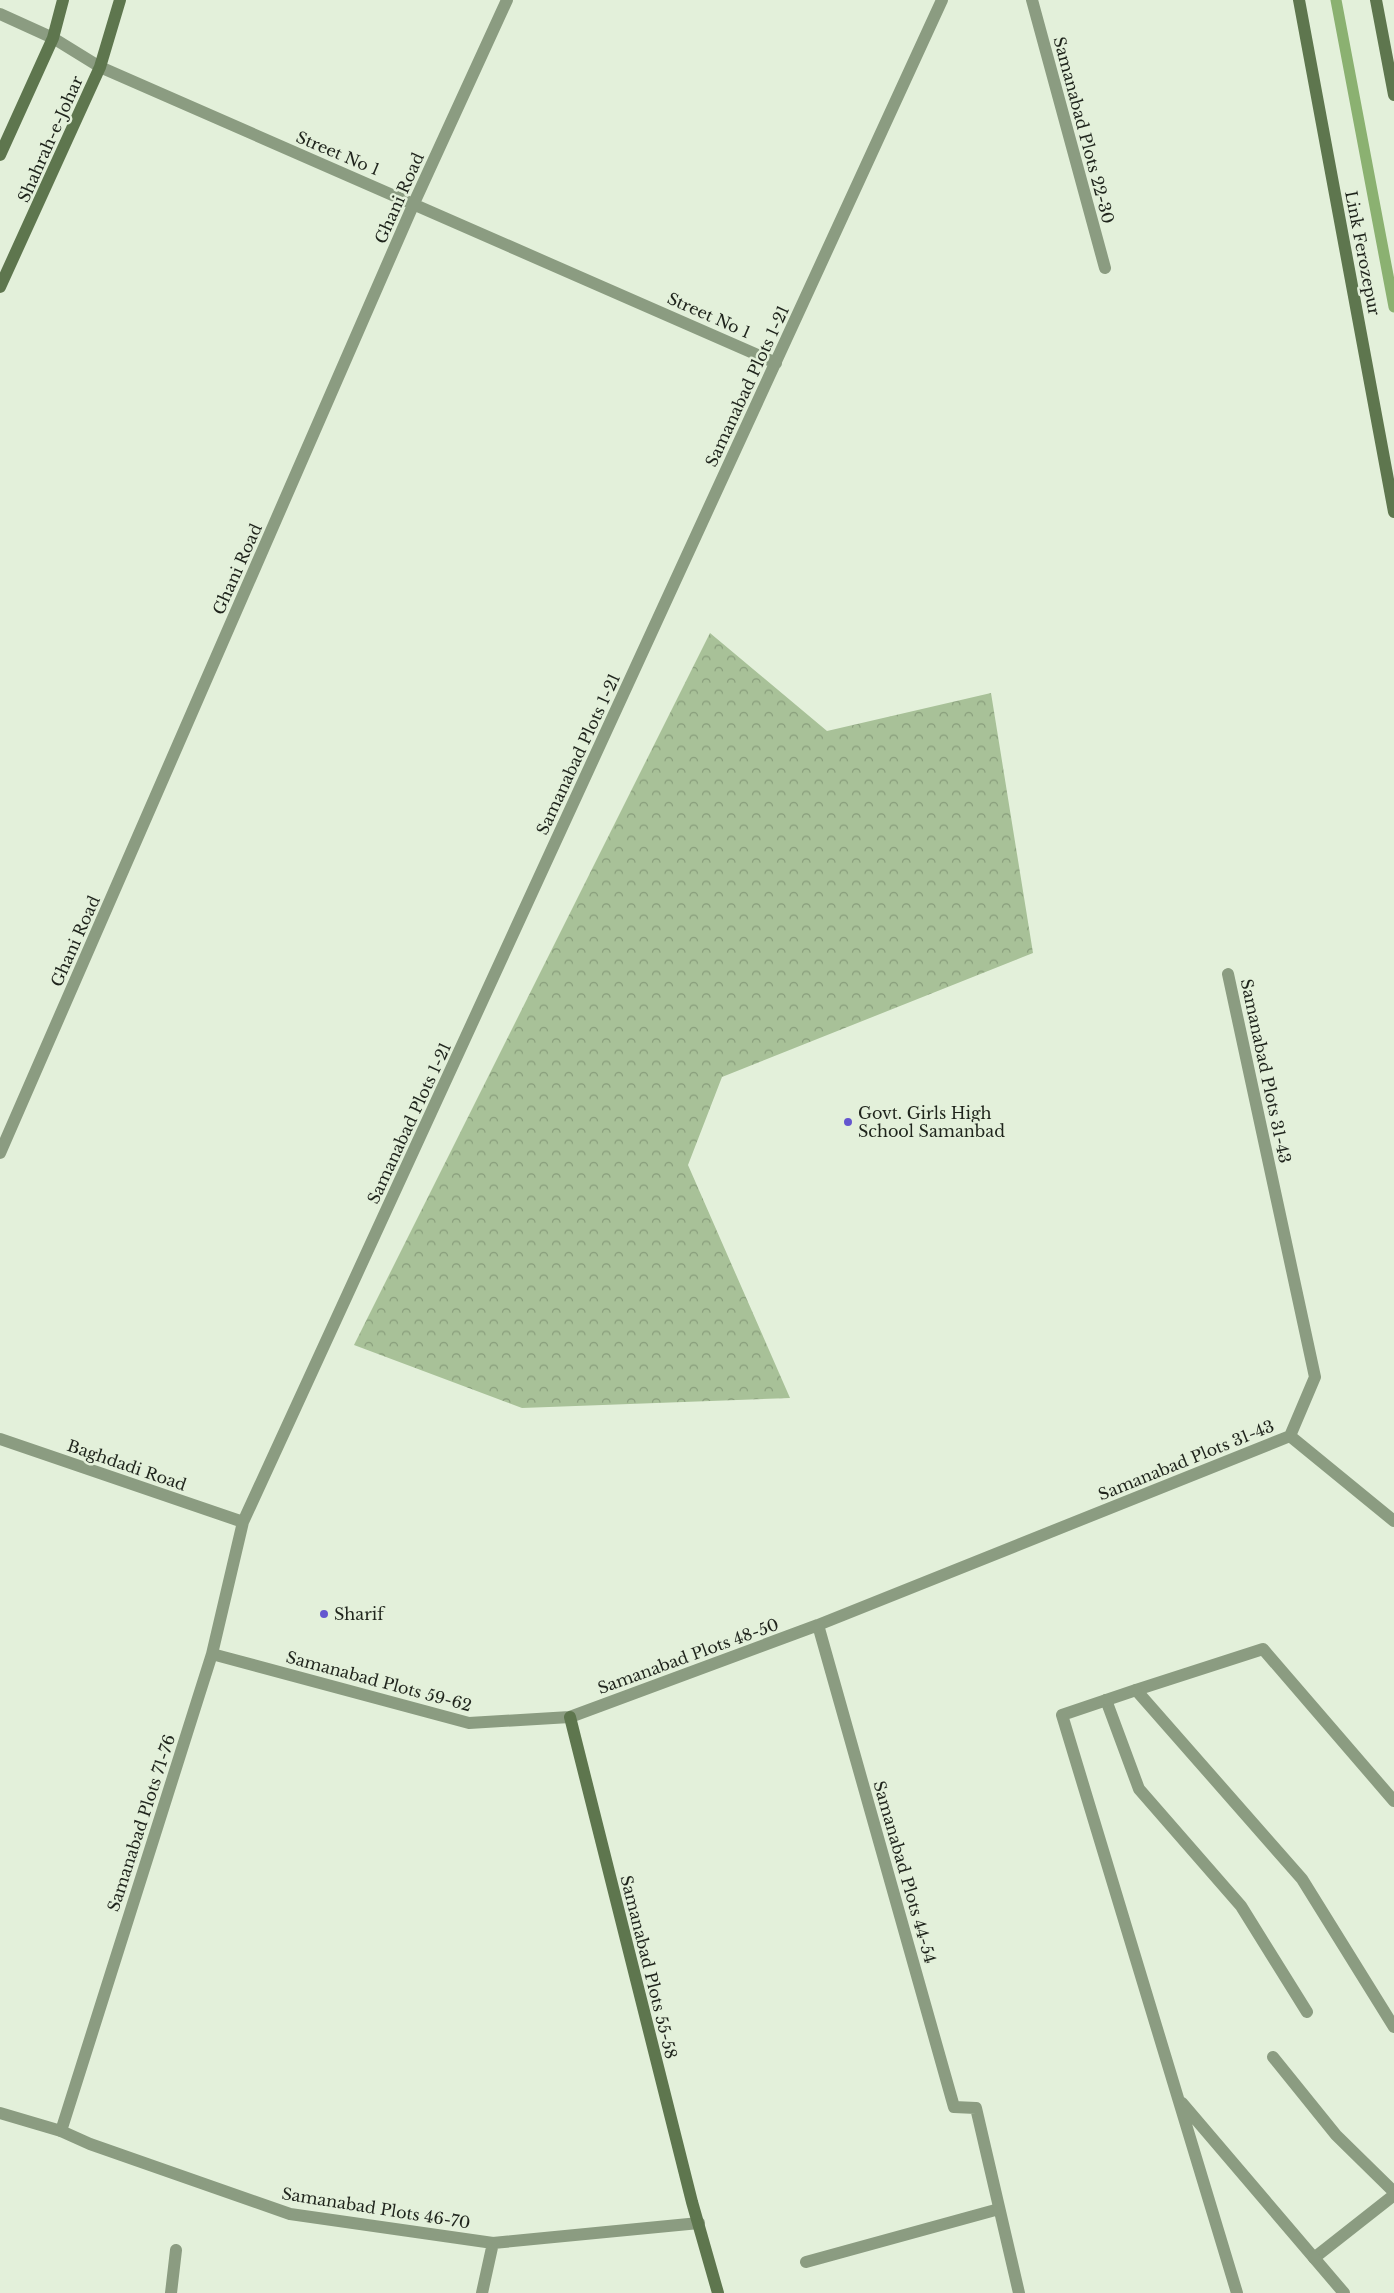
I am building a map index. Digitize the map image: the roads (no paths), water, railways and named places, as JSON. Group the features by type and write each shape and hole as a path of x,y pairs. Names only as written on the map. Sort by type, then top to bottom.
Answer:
{"main road":[{"path":"0,155 54,38 63,0"},
{"name":"Shahrah-e-Johar","path":"0,287 100,67 120,0"},
{"name":"Link Ferozepur","path":"1299,0 1394,512"},
{"path":"1376,0 1390,50 1394,95"},
{"name":"Samanabad Plots 55-58","path":"570,1717 692,2202 718,2293"}],"street":[{"name":"Ghani Road","path":"0,1153 414,203 507,0"},
{"name":"Samanabad Plots 1-21","path":"243,1522 942,0"},
{"name":"Samanabad Plots 22-30","path":"1032,0 1105,268"},
{"name":"Street No 1","path":"0,14 54,38 100,67 776,363"},
{"name":"Samanabad Plots 31-43","path":"818,1625 1290,1436 1315,1376 1228,974"},
{"path":"1290,1436 1394,1521"},
{"name":"Baghdadi Road","path":"0,1438 243,1522"},
{"name":"Samanabad Plots 71-76","path":"61,2131 212,1654 243,1522"},
{"name":"Samanabad Plots 48-50","path":"570,1717 818,1625"},
{"name":"Samanabad Plots 44-54","path":"818,1625 954,2107 976,2108 999,2209"},
{"path":"1237,2293 1062,1715 1263,1649 1394,1801"},
{"name":"Samanabad Plots 59-62","path":"212,1654 469,1723 570,1717"},
{"path":"1136,1690 1302,1879 1394,2027"},
{"path":"1106,1700 1139,1789 1241,1906 1307,2012"},
{"path":"1273,2056 1336,2135 1394,2194 1314,2258"},
{"path":"1178,2099 1344,2293"},
{"name":"Samanabad Plots 46-70","path":"0,2112 61,2131 90,2144 290,2214 493,2243 699,2223"},
{"path":"806,2262 999,2209 1019,2293"},
{"path":"482,2293 493,2243"},
{"path":"172,2293 176,2250"}],"waterway":[{"path":"1336,0 1394,307"}],"place":[{"name":"Govt. Girls High School Samanbad","path":"848,1122"},
{"name":"Sharif","path":"324,1614"}]}
